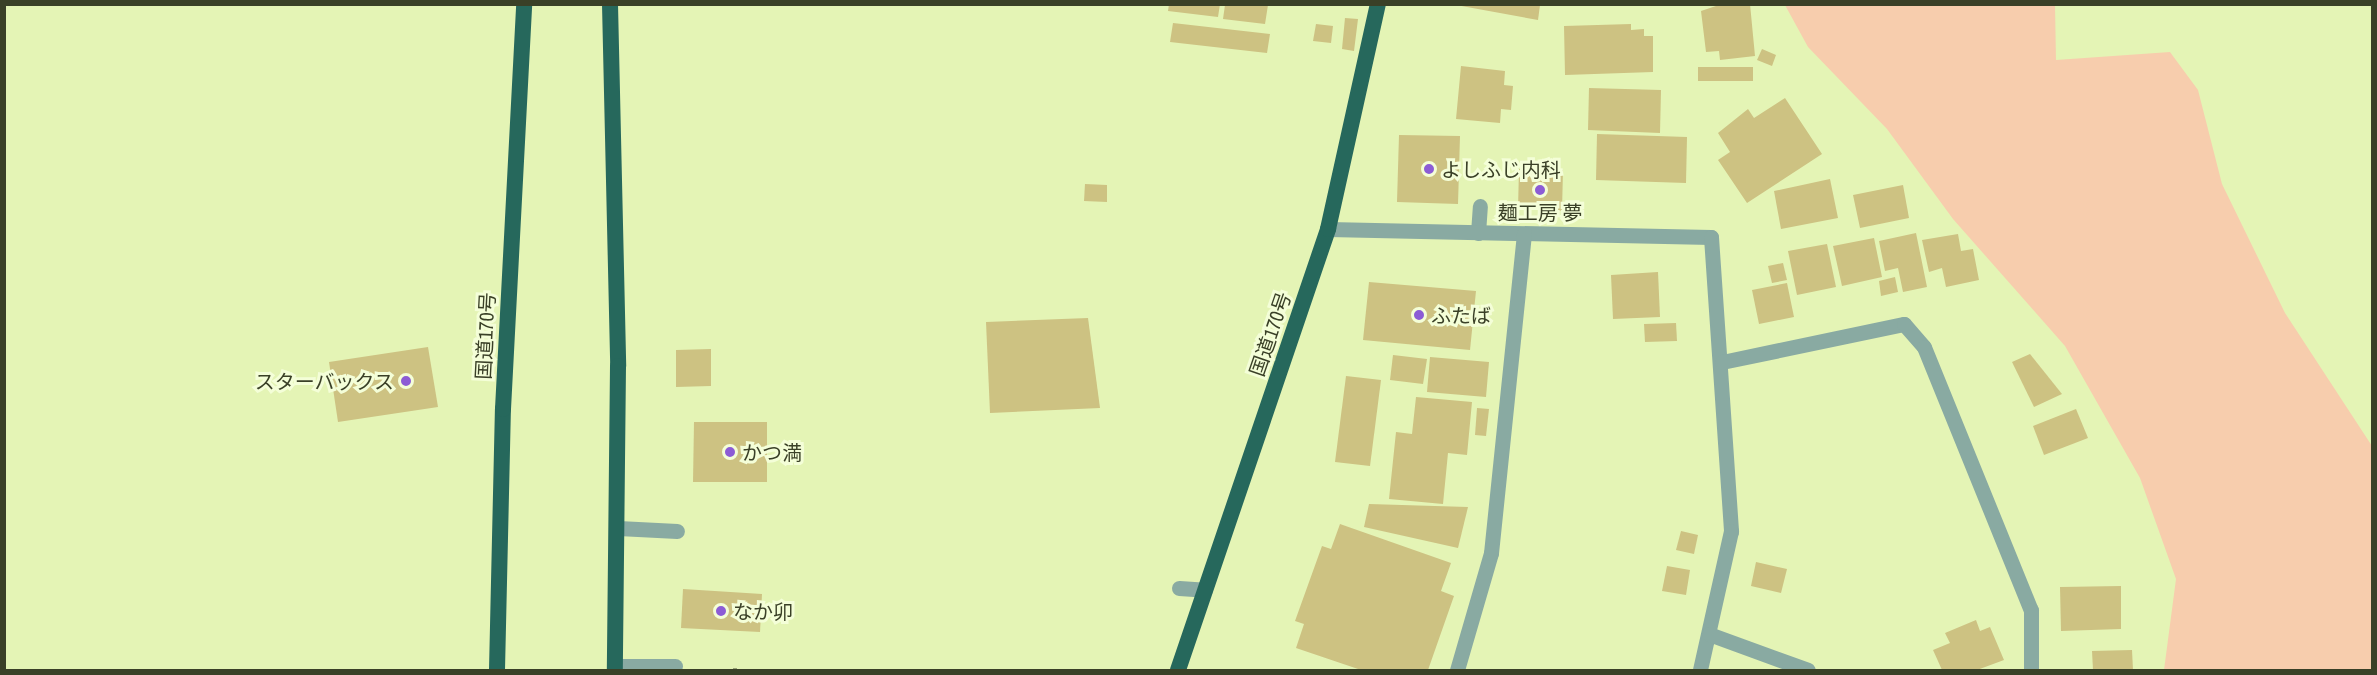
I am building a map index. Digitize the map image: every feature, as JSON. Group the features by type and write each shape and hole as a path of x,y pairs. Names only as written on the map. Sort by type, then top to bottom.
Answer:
{"highway":[{"name":"国道170号","path":"497,670 504,386 524,4"},
{"path":"610,4 618,528 615,668"},
{"name":"国道170号","path":"1178,670 1328,229 1378,4"}],"street":[{"path":"1479,233 1480,206"},
{"path":"1328,229 1711,237 1722,362 1731,531 1700,670"},
{"path":"1457,670 1491,553 1524,234"},
{"path":"1722,362 1904,324 1924,347 2031,610 2031,670"},
{"path":"618,528 677,531"},
{"path":"1179,588 1205,590"},
{"path":"1709,634 1808,670"},
{"path":"615,668 675,666"}],"shaded area":[{"path":"1785,5 2055,5 2056,60 2170,52 2198,90 2222,184 2285,313 2372,446 2372,670 2164,670 2176,579 2140,478 2065,346 1953,219 1887,129 1808,47"}],"building":[{"path":"1169,4 1220,4 1218,17 1168,11"},
{"path":"1722,4 1750,4 1755,56 1720,60 1719,51 1706,52 1701,11"},
{"path":"1225,5 1268,5 1265,24 1223,19"},
{"path":"1456,5 1540,5 1538,20"},
{"path":"1345,18 1358,19 1354,51 1342,49"},
{"path":"1173,23 1270,34 1267,53 1170,42"},
{"path":"1316,24 1333,26 1331,43 1313,41"},
{"path":"1631,24 1631,30 1644,29 1644,36 1653,36 1653,72 1565,75 1564,26"},
{"path":"1762,49 1776,55 1772,66 1757,60"},
{"path":"1461,66 1505,71 1504,85 1513,86 1511,110 1501,109 1500,123 1456,119"},
{"path":"1698,67 1753,67 1753,81 1698,81"},
{"path":"1589,88 1661,90 1660,133 1588,130"},
{"path":"1785,98 1822,154 1747,203 1718,160 1730,152 1718,133 1748,109 1754,118"},
{"path":"1597,134 1687,137 1686,183 1596,180"},
{"name":"よしふじ内科","path":"1399,135 1460,136 1458,204 1397,202"},
{"name":"麺工房 夢","path":"1519,169 1563,170 1562,211 1518,209"},
{"path":"1830,179 1838,218 1781,229 1774,191"},
{"path":"1085,184 1107,185 1107,202 1084,201"},
{"path":"1903,185 1909,218 1860,228 1853,195"},
{"path":"1916,233 1927,287 1903,292 1898,268 1885,271 1879,241"},
{"path":"1958,234 1961,251 1973,249 1979,280 1946,287 1942,268 1929,272 1922,240"},
{"path":"1874,238 1882,277 1842,286 1833,246"},
{"path":"1827,244 1836,287 1797,295 1788,251"},
{"path":"1783,263 1787,280 1772,283 1768,266"},
{"path":"1658,272 1660,317 1613,319 1611,275"},
{"path":"1895,277 1898,292 1881,296 1879,281"},
{"name":"ふたば","path":"1369,282 1476,291 1470,350 1363,340"},
{"path":"1787,283 1794,317 1759,324 1752,290"},
{"path":"1088,318 1100,408 990,413 986,322"},
{"path":"1676,323 1677,341 1645,342 1644,324"},
{"path":"428,347 438,407 338,422 329,362"},
{"path":"711,349 711,386 676,387 676,350"},
{"path":"2030,354 2062,394 2034,407 2012,362"},
{"path":"1393,355 1427,359 1423,384 1390,380"},
{"path":"1430,357 1489,362 1486,397 1427,392"},
{"path":"1346,376 1381,380 1370,466 1335,462"},
{"path":"1416,397 1472,402 1467,455 1448,453 1443,504 1389,499 1396,432 1412,434"},
{"path":"1477,408 1489,409 1486,436 1475,435"},
{"path":"2076,409 2088,438 2044,455 2033,426"},
{"name":"かつ満","path":"694,422 767,422 767,482 693,482"},
{"path":"1369,504 1468,507 1458,548 1364,527"},
{"path":"1340,524 1451,563 1441,591 1454,596 1428,670 1361,670 1296,648 1304,624 1295,621 1322,546 1331,549"},
{"path":"1681,531 1698,535 1694,554 1676,550"},
{"path":"1756,562 1787,569 1781,593 1751,586"},
{"path":"1667,566 1690,570 1686,595 1662,591"},
{"path":"2121,586 2121,629 2061,631 2060,587"},
{"name":"なか卯","path":"683,589 762,594 760,632 681,628"},
{"path":"1976,620 1980,631 1990,627 2004,660 1977,670 1942,670 1933,650 1950,643 1945,633"},
{"path":"2132,650 2133,670 2093,670 2092,651"}],"place":[{"name":"よしふじ内科","path":"1429,169"},
{"name":"麺工房 夢","path":"1540,190"},
{"name":"ふたば","path":"1419,315"},
{"name":"スターバックス","path":"406,381"},
{"name":"かつ満","path":"730,452"},
{"name":"なか卯","path":"721,611"}]}
